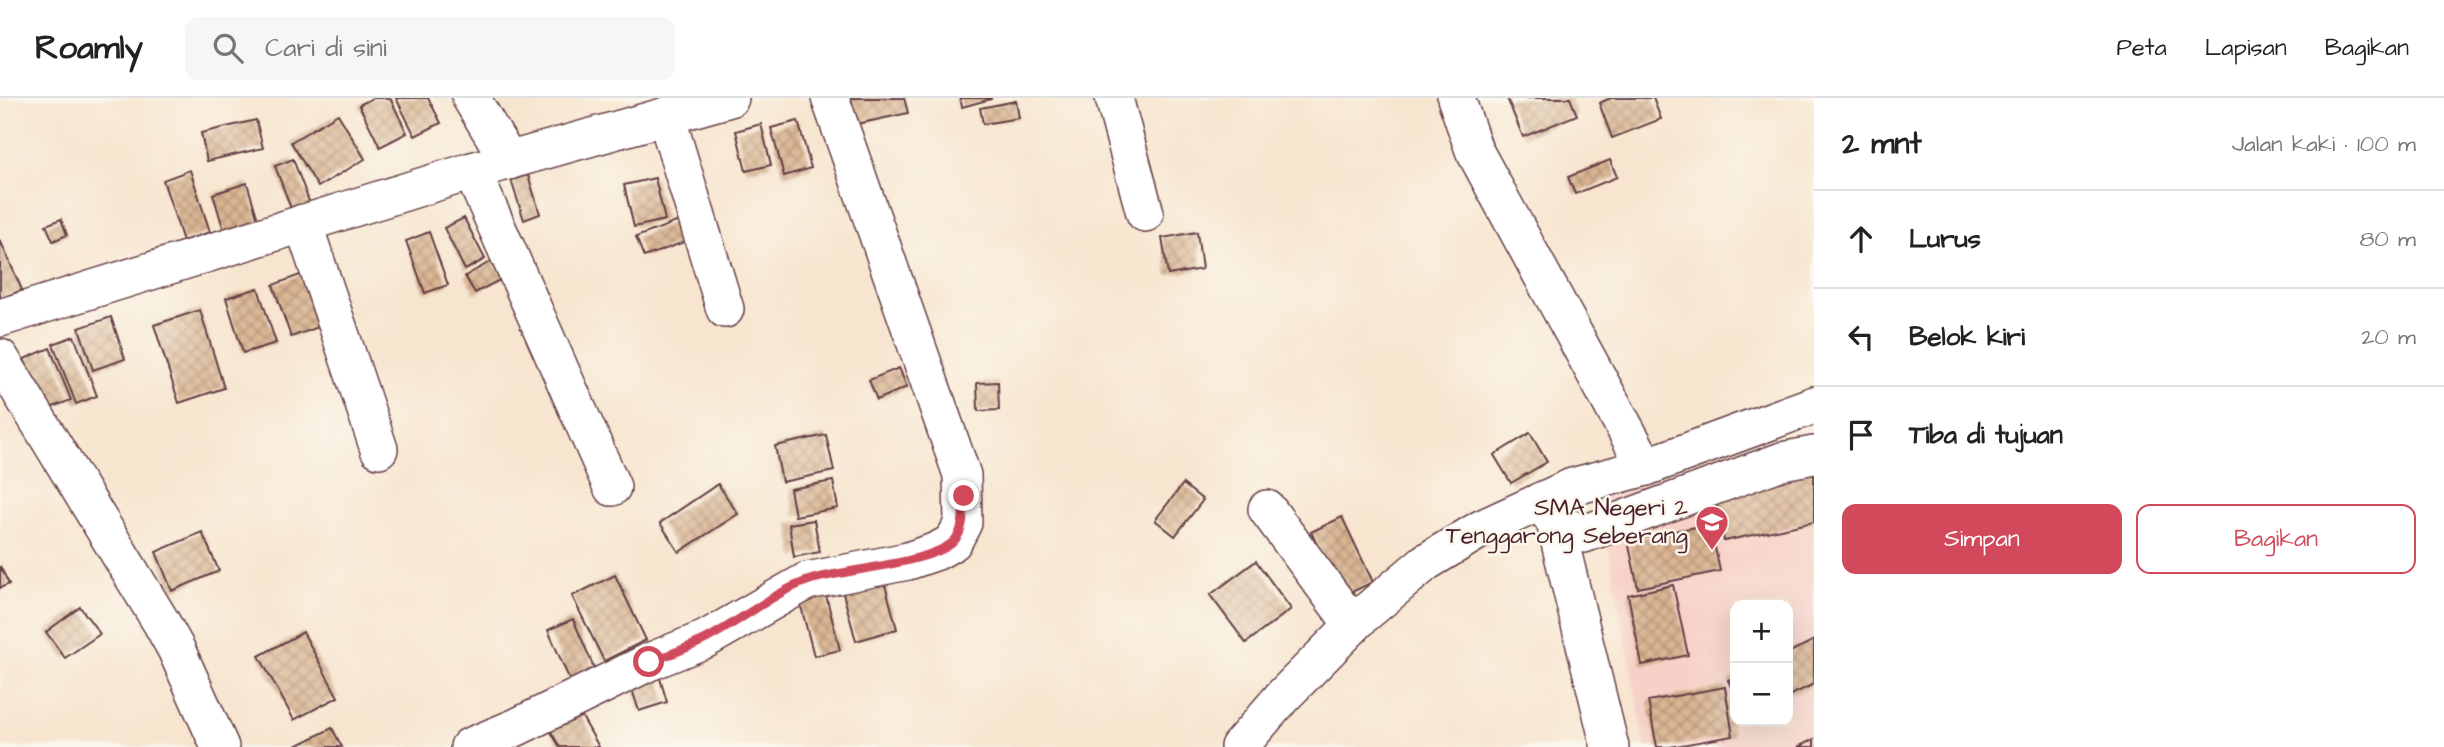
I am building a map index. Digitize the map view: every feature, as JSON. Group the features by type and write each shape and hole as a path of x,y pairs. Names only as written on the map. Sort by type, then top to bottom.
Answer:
{"street":[{"path":"471,98 509,161"},
{"path":"0,318 472,170 730,98"},
{"path":"469,747 517,727 649,662 706,639 807,581 908,561 954,542 963,523 962,475 830,98"},
{"path":"1114,98 1145,213"},
{"path":"1456,98 1474,150 1646,467"},
{"path":"666,116 725,309"},
{"path":"472,170 612,487"},
{"path":"303,223 379,449"},
{"path":"0,358 161,622 220,747"},
{"path":"1239,747 1283,696 1353,625 1426,562 1481,529 1548,512 1572,487 1646,467 1814,405"},
{"path":"1548,512 1584,534 1782,461 1814,455"},
{"path":"1267,509 1353,625"},
{"path":"1548,512 1610,747"}],"shaded area":[{"name":"SMA Negeri 2 Tenggarong Seberang","path":"1814,431 1814,747 1646,747 1599,498"}],"building":[{"path":"373,98 390,98 407,133 380,147 359,105"},
{"path":"396,98 428,98 441,123 415,136"},
{"path":"851,98 904,98 908,113 857,124"},
{"path":"960,98 991,98 991,99 962,107"},
{"path":"1507,98 1570,98 1577,115 1523,137"},
{"path":"1611,98 1653,98 1661,119 1612,138 1599,103"},
{"path":"1016,101 1019,118 983,124 980,108"},
{"path":"338,114 365,159 318,187 291,142"},
{"path":"256,120 263,148 207,161 201,133"},
{"path":"798,121 811,168 784,176 771,128"},
{"path":"761,124 771,165 746,171 736,131"},
{"path":"293,159 310,204 292,211 275,166"},
{"path":"1610,160 1617,177 1575,194 1568,177"},
{"path":"190,170 210,232 183,241 163,180"},
{"path":"528,175 540,214 524,220 511,180"},
{"path":"655,178 665,220 634,227 624,185"},
{"path":"247,183 259,223 225,234 213,194"},
{"path":"464,218 485,259 465,270 444,228"},
{"path":"687,218 695,238 644,257 636,237"},
{"path":"61,219 67,235 53,241 46,225"},
{"path":"429,232 448,285 425,293 406,241"},
{"path":"1197,232 1202,269 1168,275 1162,238"},
{"path":"0,240 22,290 0,299"},
{"path":"499,257 509,275 475,293 465,276"},
{"path":"308,272 327,324 291,337 273,285"},
{"path":"258,288 276,343 243,353 226,298"},
{"path":"200,310 224,388 179,403 154,325"},
{"path":"111,317 125,359 93,370 79,328"},
{"path":"74,336 97,396 76,404 53,344"},
{"path":"50,348 71,400 45,410 24,359"},
{"path":"899,368 907,387 877,400 869,380"},
{"path":"998,382 999,410 978,411 977,383"},
{"path":"1530,433 1547,462 1511,483 1494,455"},
{"path":"826,435 834,471 782,482 775,446"},
{"path":"1814,471 1814,522 1724,541 1714,493"},
{"path":"833,481 838,508 795,516 790,489"},
{"path":"718,484 738,514 679,552 660,523"},
{"path":"1183,484 1203,500 1175,536 1155,520"},
{"path":"1342,517 1373,582 1341,597 1311,532"},
{"path":"814,520 820,552 794,557 789,524"},
{"path":"1710,524 1720,571 1638,588 1628,541"},
{"path":"202,532 219,571 172,591 156,552"},
{"path":"1256,561 1291,609 1246,643 1210,595"},
{"path":"0,566 9,584 0,588"},
{"path":"881,570 897,629 856,641 840,582"},
{"path":"615,575 646,640 604,661 572,596"},
{"path":"823,584 840,650 814,656 797,591"},
{"path":"1673,585 1688,655 1642,665 1628,595"},
{"path":"80,607 100,634 65,658 46,632"},
{"path":"573,619 595,670 570,681 548,630"},
{"path":"303,632 338,697 294,720 259,656"},
{"path":"1814,640 1814,684 1793,694 1793,663 1793,650"},
{"path":"656,665 667,702 639,711 627,674"},
{"path":"1725,687 1733,736 1657,747 1648,701"},
{"path":"577,708 599,747 560,747 547,725"},
{"path":"332,728 342,747 294,747"},
{"path":"1814,739 1814,747 1798,747"}],"place":[{"name":"SMA Negeri 2 Tenggarong Seberang","path":"1712,552"}],"route":[{"path":"649,662 706,639 807,581 860,568 908,561 937,551 954,542 963,523 964,496"}]}
